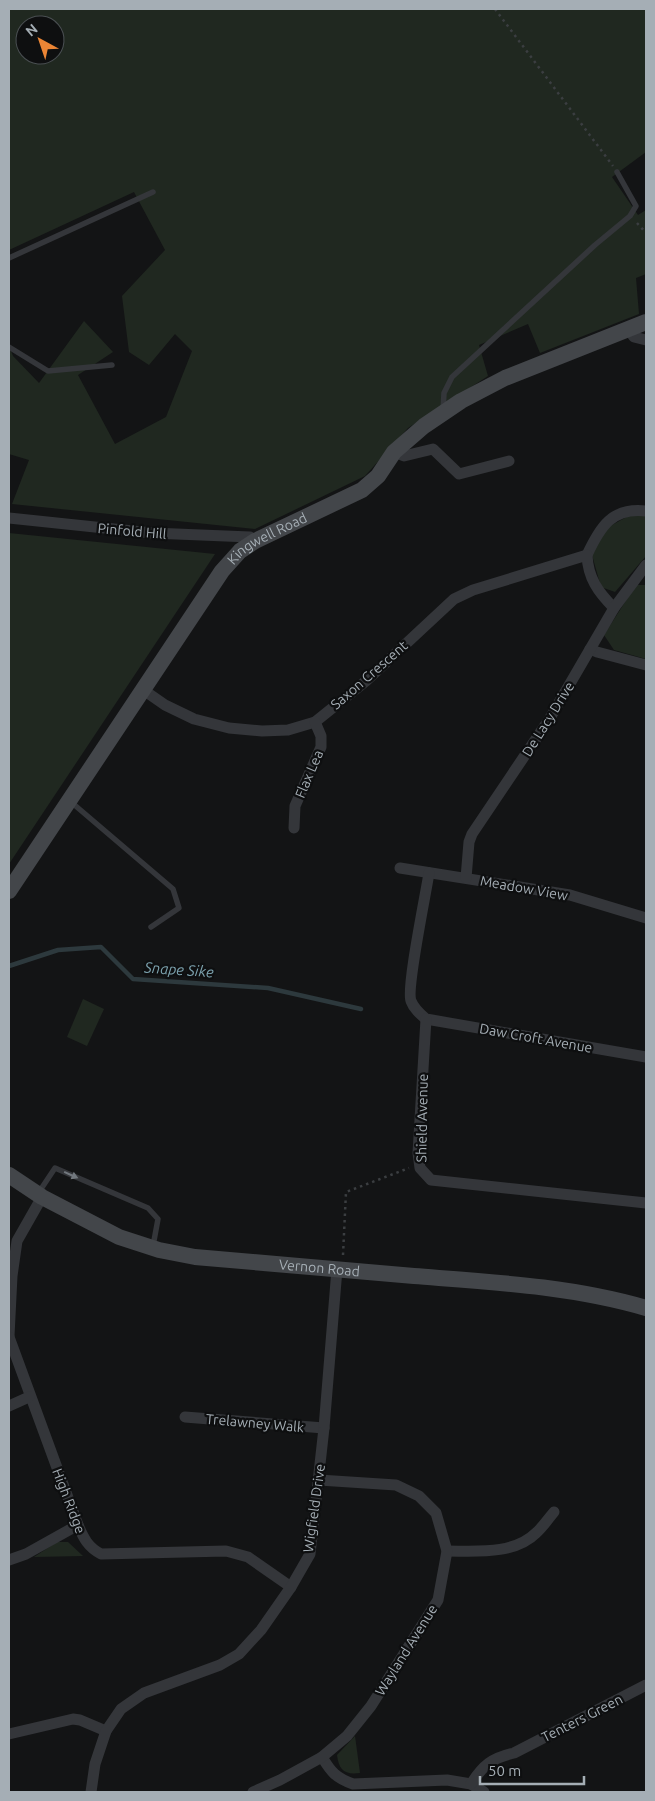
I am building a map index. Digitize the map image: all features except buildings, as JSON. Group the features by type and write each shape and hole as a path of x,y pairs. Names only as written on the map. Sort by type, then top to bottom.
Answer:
{"street":[{"name":"Kingwell Road","path":"9,891 222,571 240,551 254,541 362,490 378,476 394,452 424,426 461,401 505,378 646,322"},
{"path":"628,329 634,337 646,340"},
{"path":"394,452 404,456 433,449 459,474 509,461"},
{"path":"614,608 599,592 592,580 587,555 600,529 616,515 634,510 646,511"},
{"name":"Pinfold Hill","path":"9,518 152,533 250,537 254,541"},
{"name":"Saxon Crescent","path":"142,689 165,705 194,719 230,728 262,731 288,730 315,722 366,681 454,599 473,590 587,555"},
{"name":"De Lacy Drive","path":"466,878 469,842 472,834 550,718 614,608 645,569"},
{"path":"590,648 597,652 646,665"},
{"name":"Flax Lea","path":"294,828 295,806 321,747 321,736 315,722"},
{"name":"Meadow View","path":"400,868 570,895 646,918"},
{"path":"426,1019 418,1013 410,1000 429,873"},
{"name":"Daw Croft Avenue","path":"426,1019 646,1057"},
{"name":"Shield Avenue","path":"426,1019 418,1153 420,1168 431,1180 646,1203"},
{"name":"Vernon Road","path":"9,1175 40,1196 119,1237 152,1248 195,1257 493,1282 561,1290 646,1308"},
{"name":"High Ridge","path":"40,1196 17,1241 10,1276 9,1337 29,1397 85,1542 101,1554 226,1551 248,1557 291,1587"},
{"name":"Wigfield Drive","path":"91,1792 95,1764 106,1731 121,1709 144,1693 220,1665 239,1654 261,1630 291,1587 310,1554 320,1480 337,1269"},
{"path":"9,1406 29,1397"},
{"name":"Trelawney Walk","path":"186,1417 324,1428"},
{"name":"Wayland Avenue","path":"253,1792 280,1780 322,1757 347,1736 371,1706 438,1600 447,1551 436,1513 419,1496 396,1485 320,1480"},
{"path":"447,1551 490,1551 517,1545 536,1534 554,1512"},
{"path":"9,1560 26,1554 78,1525"},
{"name":"Tenters Green","path":"471,1784 486,1764 498,1757 514,1753 646,1685"},
{"path":"9,1734 73,1719 106,1731"},
{"path":"322,1757 332,1772 340,1779 353,1784 447,1780 471,1784 484,1792"}],"lane":[{"path":"443,413 444,393 452,377 595,245 630,216 636,206 617,172"},
{"path":"9,258 153,192"},
{"path":"9,347 48,371 112,366"},
{"path":"69,800 173,889 180,908 151,927"},
{"path":"40,1196 55,1168 148,1208 158,1219 152,1248"}],"path":[{"path":"496,9 617,172"},
{"path":"630,216 646,233"},
{"path":"344,1246 346,1192 419,1164"}],"shaded area":[{"path":"9,9 646,9 646,152 612,177 638,215 646,210 646,274 636,278 639,314 540,353 528,324 479,345 488,376 408,428 365,476 255,529 12,504 29,460 9,454 9,346 13,356 39,383 84,321 113,352 78,375 115,444 166,417 192,351 175,334 149,365 129,352 122,296 165,250 134,192 9,250"},
{"path":"630,515 646,516 646,556 615,592 601,587 592,555 605,529"},
{"path":"9,533 215,554 9,864"},
{"path":"636,585 646,585 646,659 614,650 604,635"},
{"path":"83,999 104,1009 87,1046 67,1037"},
{"path":"57,1542 68,1542 83,1556 34,1557"},
{"path":"355,1736 360,1773 350,1773 341,1768 337,1755"}],"waterway":[{"name":"Snape Sike","path":"9,966 58,950 101,947 133,979 268,988 361,1009"}]}
